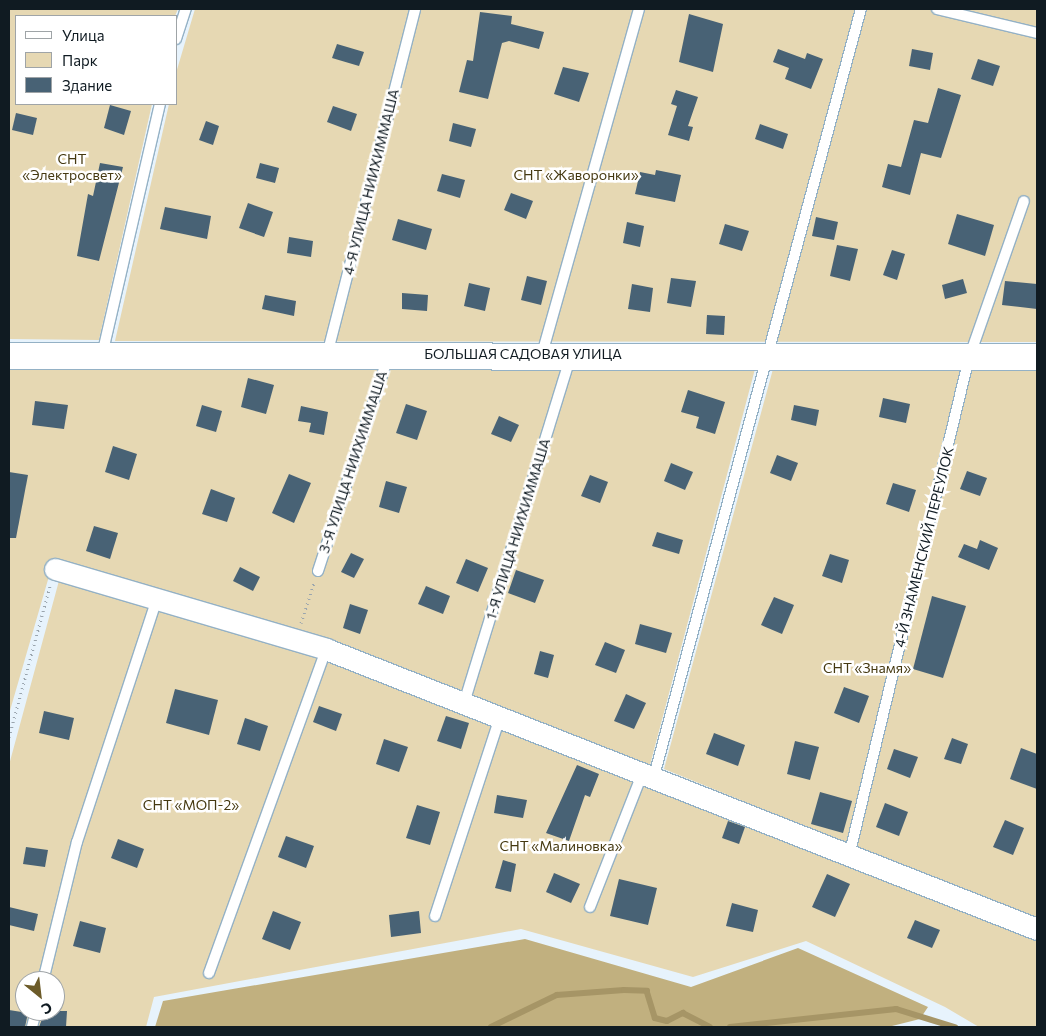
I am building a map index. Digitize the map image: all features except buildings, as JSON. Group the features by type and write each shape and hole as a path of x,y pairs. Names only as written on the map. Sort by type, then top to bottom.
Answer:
{"street":[{"name":"БОЛЬШАЯ САДОВАЯ УЛИЦА","path":"9,356 571,354 1037,357"},
{"path":"55,569 326,649 850,852 1037,929"}],"lane":[{"path":"178,34 186,9"},
{"name":"4-Я УЛИЦА НИИХИММАША","path":"326,355 415,9"},
{"path":"542,354 639,9"},
{"path":"590,907 648,774 766,356 861,9"},
{"path":"937,9 1037,32"},
{"path":"102,355 160,105"},
{"name":"4-Й ЗНАМЕНСКИЙ ПЕРЕУЛОК","path":"850,852 969,358 1024,201"},
{"name":"3-Я УЛИЦА НИИХИММАША","path":"318,571 389,354"},
{"name":"1-Я УЛИЦА НИИХИММАША","path":"464,703 571,354"},
{"path":"45,971 77,842 157,598"},
{"path":"209,973 326,649"},
{"path":"435,916 500,717"}],"path":[{"path":"9,736 55,569"},
{"path":"296,639 318,571"}],"green space":[{"name":"СНТ «Электросвет»","path":"9,9 178,9 175,15 15,15 15,105 152,105 99,340 9,339"},
{"name":"СНТ «Жаворонки»","path":"195,9 1037,9 1037,342 115,341 169,105 178,105 178,66"},
{"path":"9,368 755,369 650,765 297,632 54,559 9,714"},
{"name":"СНТ «Знамя»","path":"773,369 1037,369 1037,920 664,769"},
{"name":"СНТ «МОП-2»","path":"60,577 310,650 1037,939 1037,1027 979,1027 945,1007 806,941 693,977 521,929 154,997 146,1027 9,1027 9,765"}],"shaded area":[{"path":"525,939 691,987 798,948 928,1007 920,1019 888,1027 155,1027 163,1001"}],"waterway":[{"path":"491,1027 557,995 624,990 647,991 655,1018 667,1021 683,1013 710,1027"},
{"path":"730,1027 896,1009 955,1027"}],"park label":[{"name":"СНТ «Малиновка»","path":"561,846"}]}
